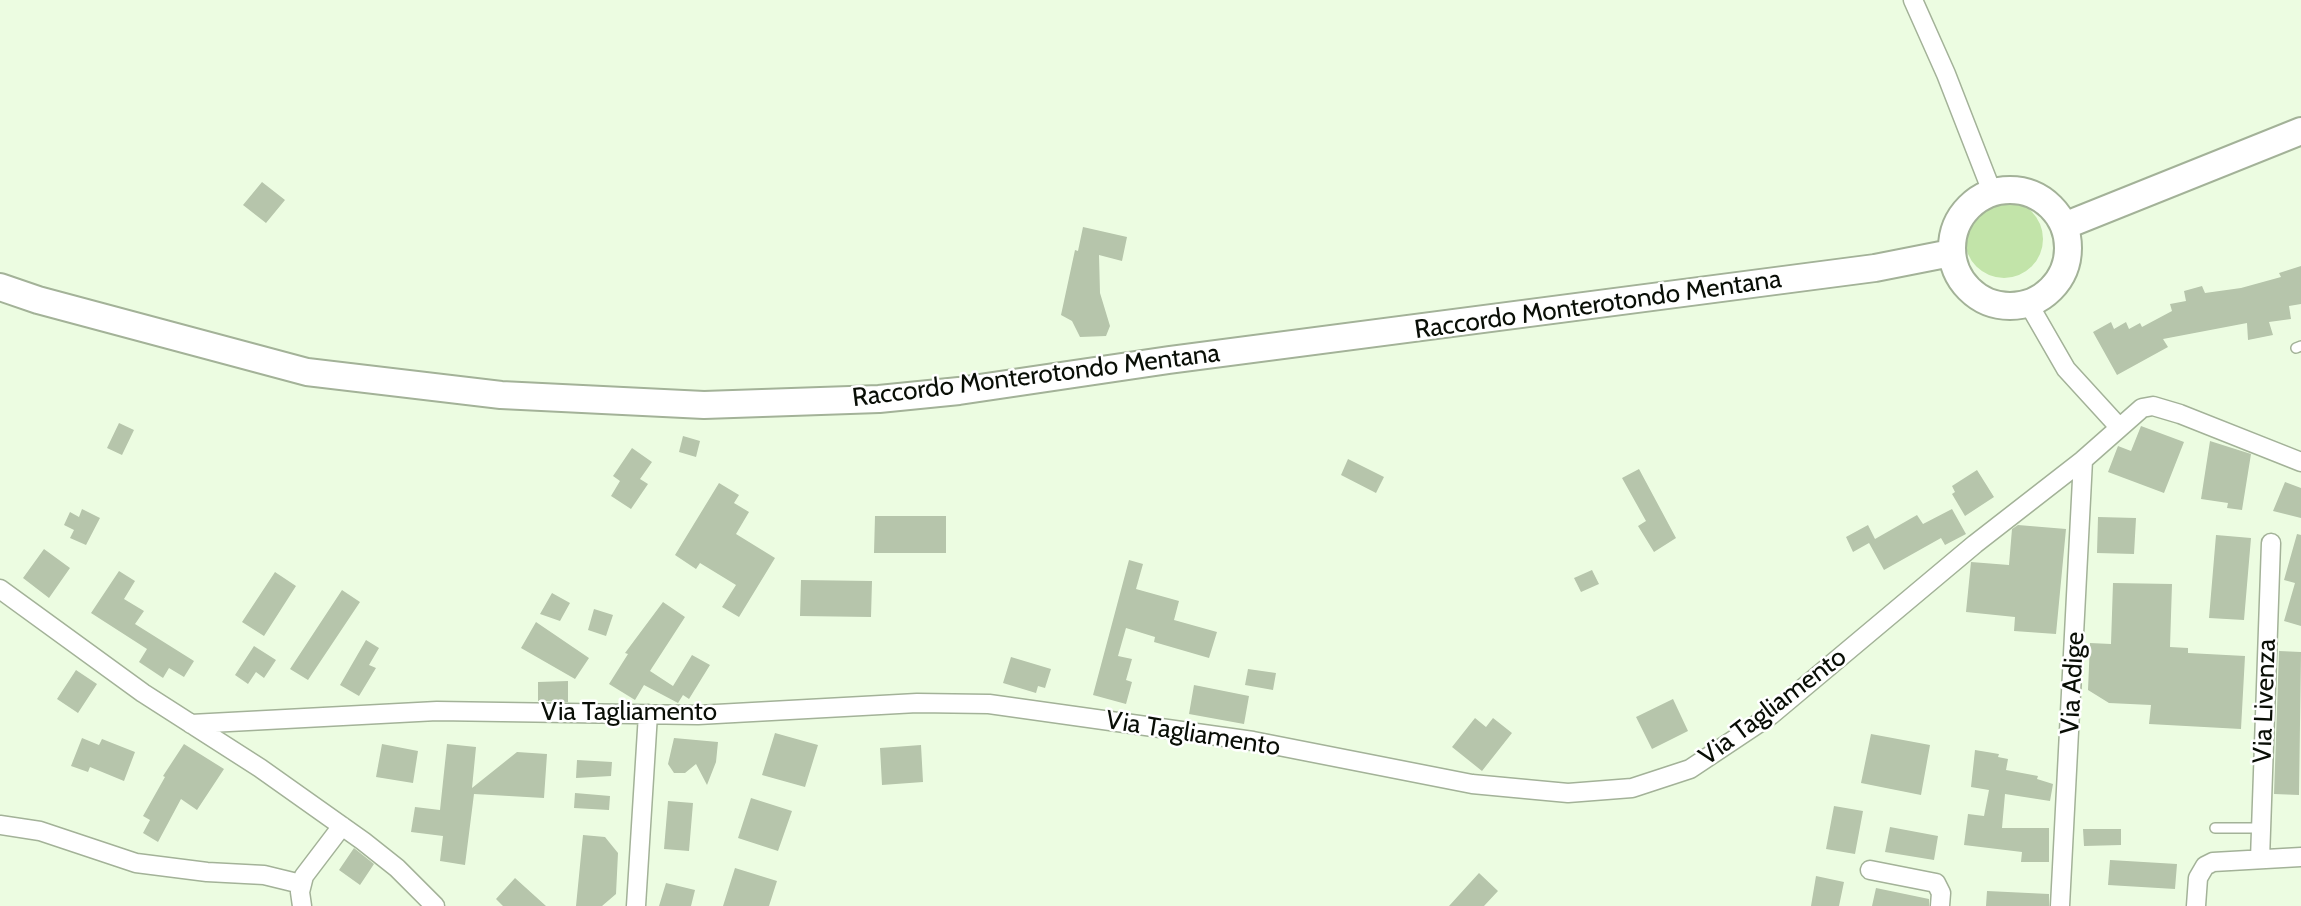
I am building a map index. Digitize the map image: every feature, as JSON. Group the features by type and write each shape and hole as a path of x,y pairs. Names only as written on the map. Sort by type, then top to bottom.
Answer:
{"main road":[{"path":"2064,226 2301,131"},
{"path":"2009,189 2034,195 2055,210 2064,226 2068,249 2063,272 2042,296 2028,303 2011,306 1993,304 1977,297 1964,285 1955,270 1951,253 1953,233 1961,215 1974,201 1992,192 2009,189"},
{"name":"Raccordo Monterotondo Mentana","path":"0,287 38,300 307,372 501,395 704,405 890,398 959,391 1169,360 1862,270 1951,253"}],"street":[{"path":"1913,0 1946,74 1992,192"},
{"path":"2028,303 2066,369 2119,426"},
{"name":"Via Tagliamento","path":"191,724 437,711 698,715 917,703 989,704 1253,741 1472,784 1569,793 1632,788 1690,769 1753,729 1810,685 1975,544 2084,460 2135,411 2152,406 2301,462"},
{"name":"Via Adige","path":"2060,906 2084,460"},
{"name":"Via Livenza","path":"2260,859 2271,543"},
{"path":"0,589 143,693 382,855 435,906"},
{"path":"636,906 648,714"},
{"path":"0,825 40,831 136,863 207,872 264,875 301,884"},
{"path":"302,906 301,884 308,869 342,826"},
{"path":"2196,906 2198,878 2205,866 2217,860 2301,857"},
{"path":"1870,870 1936,883 1941,893 1940,906"}],"lane":[{"path":"2215,828 2261,828"}],"green space":[{"path":"2004,200 2019,203 2031,212 2040,224 2043,239 2040,254 2031,266 2019,275 2004,278 1989,275 1977,266 1968,254 1965,239 1968,224 1977,212 1989,203"}],"building":[{"path":"262,182 285,200 266,223 243,205"},
{"path":"1083,227 1127,237 1122,261 1099,255 1100,293 1110,326 1106,336 1080,337 1072,321 1061,315 1075,250 1078,251"},
{"path":"2301,266 2301,304 2289,306 2291,319 2269,322 2273,335 2248,340 2247,323 2163,339 2168,347 2117,375 2093,332 2111,322 2114,329 2126,322 2129,329 2140,323 2142,327 2172,311 2170,304 2186,301 2184,291 2202,286 2205,293 2241,288 2281,277 2279,273"},
{"path":"119,423 134,430 122,455 107,448"},
{"path":"2141,426 2184,442 2164,493 2108,472 2118,446 2131,451"},
{"path":"683,436 700,441 696,457 679,452"},
{"path":"2210,441 2251,454 2242,510 2227,508 2228,503 2201,499"},
{"path":"632,448 652,462 640,479 648,484 631,509 611,496 620,481 613,476"},
{"path":"1348,459 1384,477 1376,493 1341,475"},
{"path":"1639,469 1676,538 1654,552 1638,526 1646,521 1622,478"},
{"path":"1977,470 1994,497 1965,516 1952,494 1955,492 1952,486"},
{"path":"2285,482 2301,488 2301,518 2273,511"},
{"path":"719,483 739,495 734,503 749,512 736,534 775,558 739,617 722,607 736,585 700,563 696,569 675,555"},
{"path":"82,509 100,518 86,545 70,538 74,530 64,525 70,512 79,517"},
{"path":"1952,509 1966,534 1945,545 1941,538 1884,570 1869,543 1853,552 1846,537 1868,525 1875,539 1917,515 1923,524"},
{"path":"875,516 946,516 946,553 874,553"},
{"path":"2098,517 2136,518 2134,554 2097,553"},
{"path":"2018,525 2066,529 2056,634 2014,631 2015,617 1966,612 1971,562 2009,565 2012,529"},
{"path":"2297,534 2301,535 2301,626 2284,621 2295,583 2284,580"},
{"path":"2216,535 2251,538 2244,620 2209,618"},
{"path":"44,549 70,568 49,598 23,578"},
{"path":"1129,560 1143,564 1136,589 1179,601 1174,620 1217,632 1209,658 1154,642 1155,637 1126,628 1118,656 1132,659 1126,680 1132,682 1126,704 1093,695"},
{"path":"1592,570 1599,584 1581,592 1574,578"},
{"path":"119,571 135,581 124,599 144,611 135,624 194,661 184,677 169,668 163,678 139,662 147,649 91,613"},
{"path":"275,572 296,586 264,636 242,622"},
{"path":"801,580 872,581 871,617 800,616"},
{"path":"2113,583 2172,584 2170,647 2188,648 2188,653 2245,656 2241,729 2149,724 2151,705 2109,703 2088,690 2090,643 2111,644"},
{"path":"342,590 360,602 308,680 290,669"},
{"path":"552,593 570,603 560,621 540,614"},
{"path":"663,602 685,617 650,671 673,686 692,655 710,665 689,699 683,695 678,703 644,685 635,700 609,684 628,654 625,653"},
{"path":"594,609 613,615 606,636 588,630"},
{"path":"536,622 589,658 575,679 521,648"},
{"path":"366,640 379,648 369,665 376,668 359,696 340,685"},
{"path":"254,646 276,660 264,678 256,672 248,684 235,675"},
{"path":"2279,651 2301,652 2299,795 2274,794"},
{"path":"1011,657 1051,669 1045,688 1038,686 1036,693 1003,683"},
{"path":"1248,669 1276,673 1273,690 1245,685"},
{"path":"76,670 97,684 78,713 57,699"},
{"path":"568,681 568,702 538,701 538,682"},
{"path":"1194,685 1249,696 1244,724 1189,714"},
{"path":"1673,699 1688,731 1652,749 1636,717"},
{"path":"1475,718 1486,727 1493,718 1512,733 1482,771 1452,747"},
{"path":"775,733 818,745 805,787 762,775"},
{"path":"1871,734 1930,745 1921,795 1861,783"},
{"path":"82,738 99,745 102,739 135,752 124,781 90,767 88,772 71,766"},
{"path":"674,738 718,742 716,762 707,785 696,764 685,773 674,773 668,764"},
{"path":"184,744 224,769 197,810 181,799 158,842 143,833 150,820 143,816 165,777 163,776"},
{"path":"382,744 418,751 413,783 376,777"},
{"path":"447,744 476,747 472,788 517,752 547,754 544,798 474,794 465,865 440,861 443,836 411,832 415,807 440,810"},
{"path":"921,745 923,782 882,785 880,748"},
{"path":"1975,750 1999,754 1998,757 2008,759 2006,770 2038,776 2037,779 2053,784 2050,801 2005,794 2002,828 2049,828 2049,862 2021,862 2022,852 1964,845 1968,814 1984,816 1989,790 1971,787"},
{"path":"577,760 612,762 611,776 576,778"},
{"path":"575,793 610,796 609,810 574,808"},
{"path":"751,798 792,811 778,851 738,838"},
{"path":"668,801 693,803 689,851 664,849"},
{"path":"1834,806 1863,811 1855,854 1826,849"},
{"path":"1890,827 1938,836 1934,860 1885,852"},
{"path":"2083,829 2121,829 2121,845 2084,846"},
{"path":"583,835 605,837 618,853 616,894 602,906 576,906"},
{"path":"354,848 374,864 360,885 339,870"},
{"path":"2110,860 2177,864 2175,889 2108,885"},
{"path":"735,868 777,881 769,906 723,906"},
{"path":"1479,873 1498,891 1484,906 1449,906"},
{"path":"1816,876 1844,882 1839,906 1811,906"},
{"path":"515,878 546,906 503,906 496,899"},
{"path":"666,883 695,890 691,906 659,906"},
{"path":"1876,888 1929,899 1929,906 1872,906"},
{"path":"1987,891 2049,894 2049,906 1986,906"}]}
